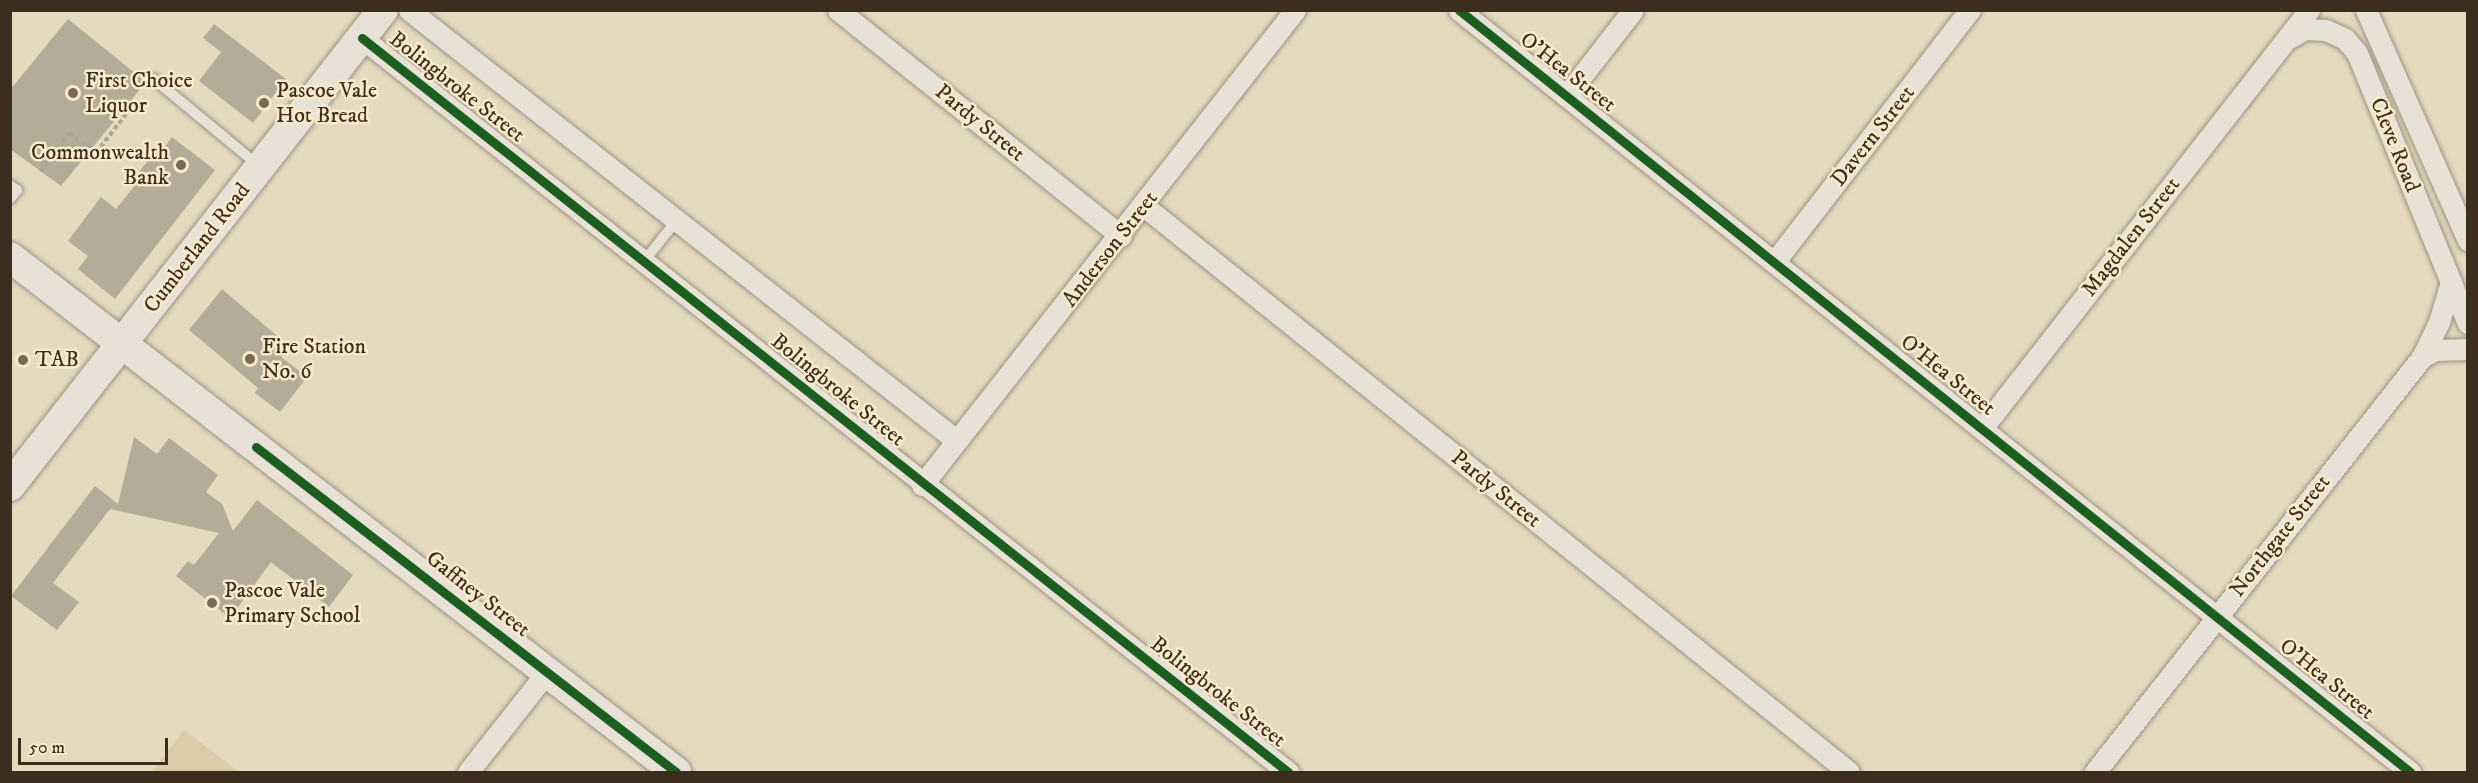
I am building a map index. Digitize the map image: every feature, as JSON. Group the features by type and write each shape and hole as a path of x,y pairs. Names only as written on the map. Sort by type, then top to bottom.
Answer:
{"main road":[{"name":"Cumberland Road","path":"10,486 383,10"},
{"name":"Gaffney Street","path":"10,257 676,772"}],"street":[{"name":"Bolingbroke Street","path":"409,10 956,440"},
{"name":"Pardy Street","path":"838,10 1121,236"},
{"name":"Anderson Street","path":"922,485 1121,236 1295,10"},
{"name":"O'Hea Street","path":"1459,10 2218,615 2410,772"},
{"path":"1566,96 1633,10"},
{"name":"Davern Street","path":"1775,261 1970,10"},
{"name":"Magdalen Street","path":"2279,47 2297,10"},
{"name":"Magdalen Street","path":"1983,427 2309,10"},
{"name":"Cleve Road","path":"2366,10 2468,240"},
{"name":"Cleve Road","path":"2279,47 2298,32 2314,28 2337,33 2351,43 2468,323"},
{"name":"Bolingbroke Street","path":"362,38 645,260 922,485 1288,772"},
{"name":"Pardy Street","path":"1144,206 1849,772"},
{"name":"Northgate Street","path":"2095,772 2422,357 2439,322 2451,282"},
{"path":"2422,357 2436,350 2468,349"},
{"path":"468,772 547,672"}],"lane":[{"path":"154,79 261,167"},
{"path":"10,185 17,190 10,199"},
{"path":"645,260 677,220"}],"path":[{"path":"41,172 69,133 96,153 137,100"}],"shaded area":[{"path":"184,730 239,772 152,772"}],"building":[{"name":"First Choice Liquor","path":"68,19 146,82 61,186 10,149 10,90"},
{"path":"214,24 286,79 253,123 199,81 221,52 203,38"},
{"path":"172,137 215,170 115,299 78,269 88,256 68,241 101,197 116,209 141,178 137,175 160,144 164,148"},
{"name":"Fire Station No. 6","path":"222,289 289,346 281,357 307,377 280,412 255,393 258,388 189,330"},
{"path":"134,437 157,454 169,438 218,475 206,492 222,504 233,531 257,500 353,575 329,607 271,562 230,618 176,576 188,561 194,565 219,533 110,509 53,583 79,602 57,630 11,596 95,486 118,504"}],"cycle path":[{"path":"1459,10 2410,772"},
{"path":"362,38 1288,772"},
{"path":"256,447 676,772"}],"place":[{"name":"First Choice Liquor","path":"73,93"},
{"name":"Pascoe Vale Hot Bread","path":"264,103"},
{"name":"Commonwealth Bank","path":"181,165"},
{"name":"Fire Station No. 6","path":"250,359"},
{"name":"TAB","path":"23,360"},
{"name":"Pascoe Vale Primary School","path":"212,603"}]}
